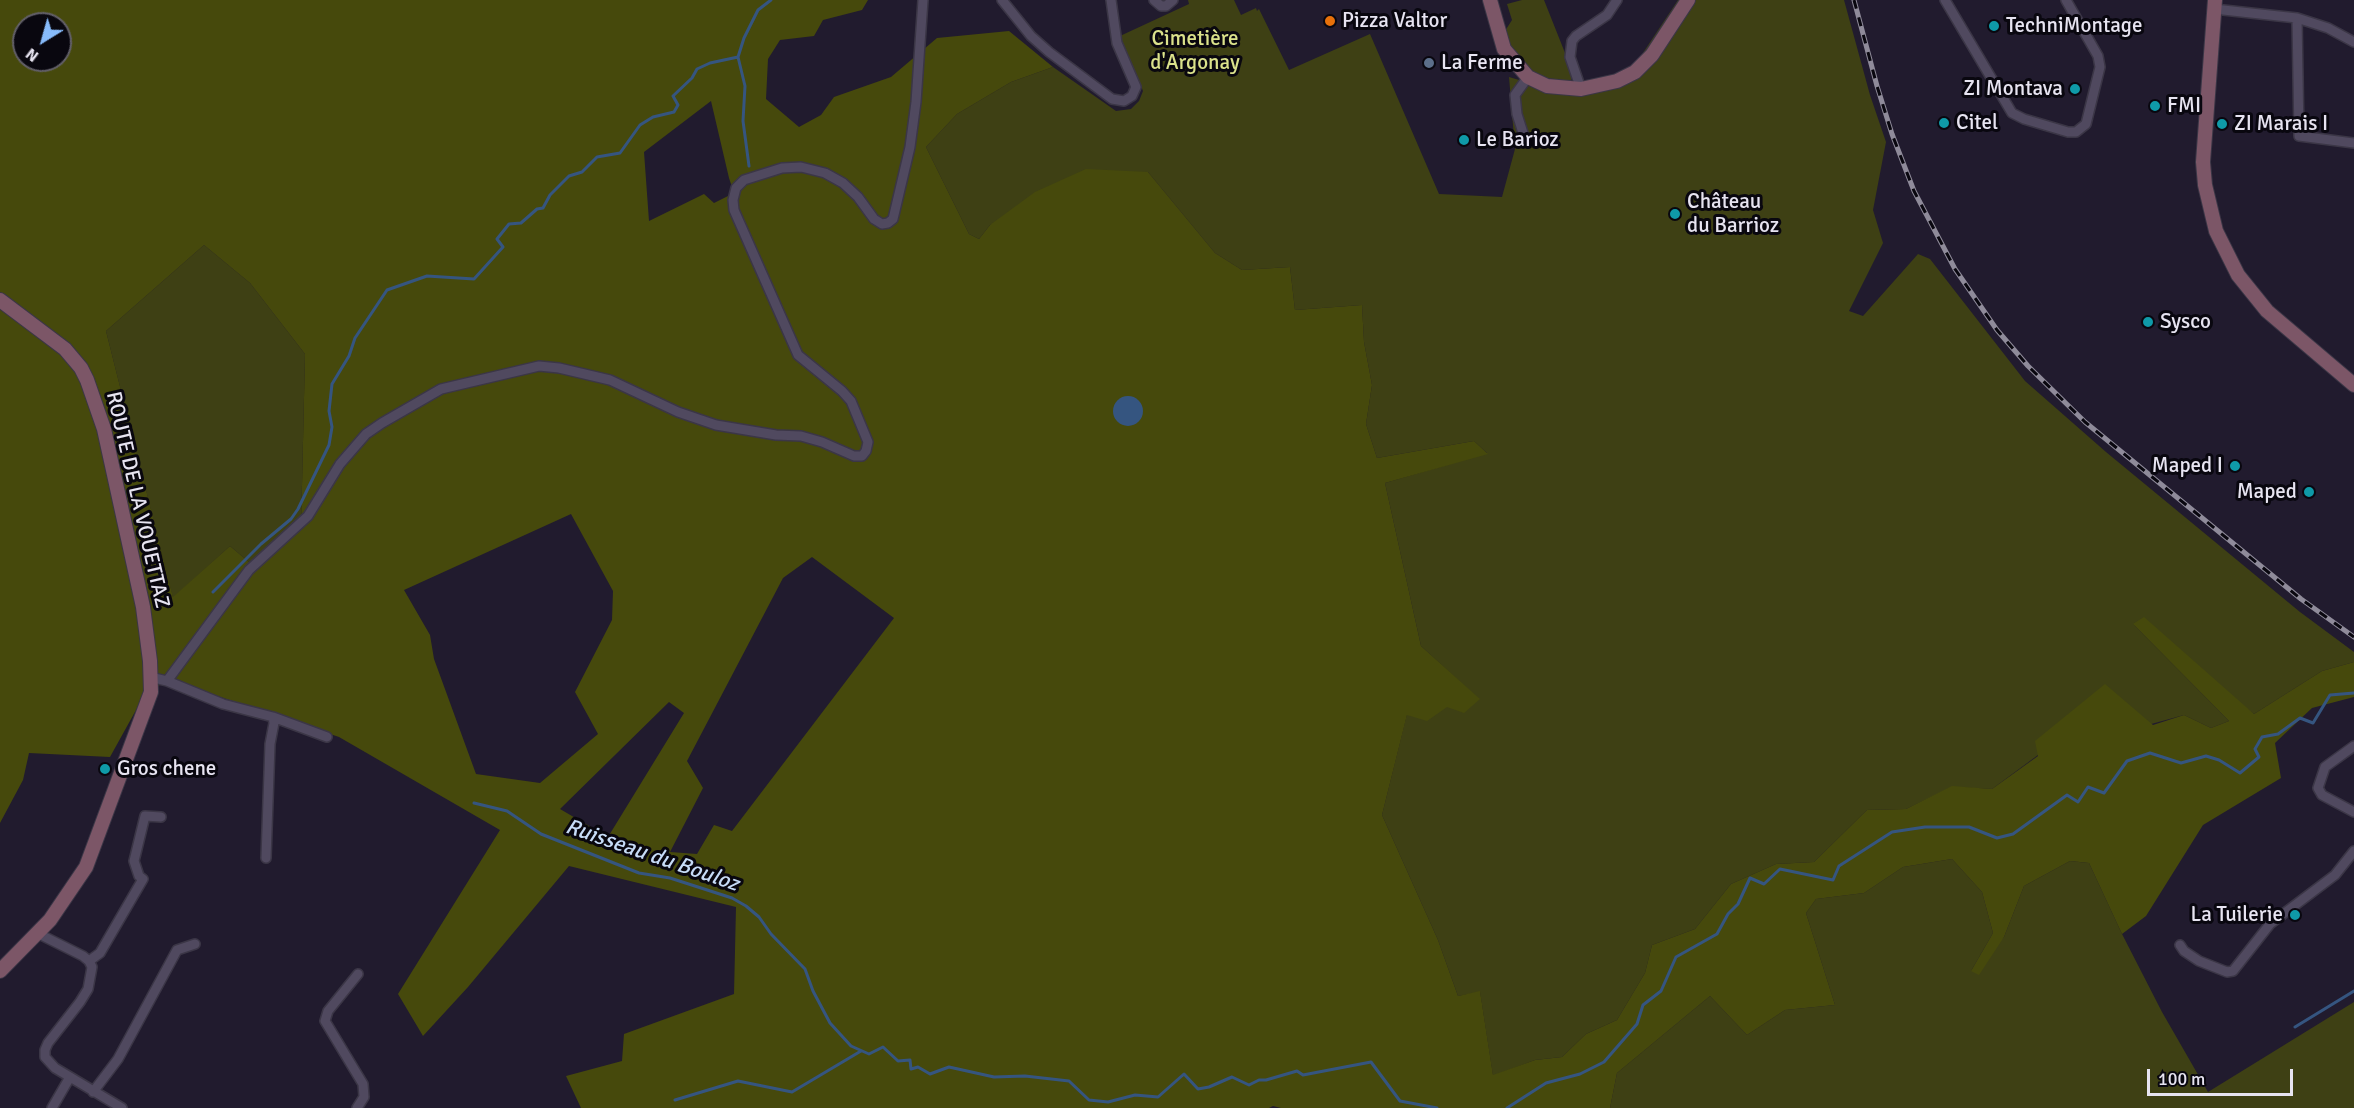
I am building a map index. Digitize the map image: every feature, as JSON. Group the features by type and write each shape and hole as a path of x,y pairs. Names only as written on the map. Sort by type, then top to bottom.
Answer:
{"street":[{"path":"167,681 249,570 308,516 340,464 366,434 441,389 539,366 559,368 610,380 678,412 716,425 776,435 801,436 822,442 854,456 862,456 868,442 851,401 798,355 734,210 733,200 736,188 744,180 782,168 801,167 825,173 843,183 852,190 874,219 882,224 888,223 896,215 910,147 919,78 922,0"},
{"path":"1002,0 1031,36 1044,48 1112,99 1124,101 1132,96 1136,87 1117,42 1112,0"},
{"path":"1154,0 1161,6 1166,6 1173,0"},
{"path":"1490,0 1504,49 1528,77 1547,86 1581,89 1617,81 1635,72 1652,55 1688,0"},
{"path":"1581,89 1570,57 1572,42 1575,36 1607,15 1617,0"},
{"path":"1670,25 1679,0"},
{"path":"1945,0 2009,111 2019,118 2072,132 2080,131 2086,124 2100,67 2094,50 2066,0"},
{"path":"2354,42 2328,28 2297,18 2215,4 2203,162 2205,185 2216,231 2238,275 2267,311 2354,386"},
{"path":"2297,18 2299,136 2354,143"},
{"path":"1523,133 1517,114 1515,95 1528,77"},
{"name":"ROUTE DE LA VOUETTAZ","path":"0,300 64,349 81,368 87,380 104,429 143,607 151,692 86,867 50,920 0,971"},
{"path":"150,677 167,681 223,704 273,717 327,737"},
{"path":"266,858 273,717"},
{"path":"2354,746 2325,767 2318,788 2322,795 2354,812"},
{"path":"89,961 100,953 143,879 139,876 134,861 145,816 161,817"},
{"path":"2180,945 2187,954 2199,961 2227,972 2233,971 2270,924 2335,875 2354,852"},
{"path":"37,933 89,961 92,967 88,988 45,1050 45,1057 48,1063 122,1108"},
{"path":"93,1092 118,1059 177,950 195,944"},
{"path":"357,1108 364,1097 363,1084 325,1021 328,1011 358,974"},
{"path":"52,1108 70,1077"}],"green space":[{"name":"Cimetière d'Argonay","path":"1188,0 1234,0 1241,15 1256,8 1257,11 1259,9 1289,70 1370,34 1439,194 1502,197 1515,149 1509,77 1543,87 1627,77 1678,0 1844,0 1870,95 1886,142 1873,210 1883,243 1849,311 1863,316 1918,254 1930,259 2025,381 2106,452 2300,612 2354,652 2354,662 2322,671 2254,714 2133,624 2229,721 2211,728 2184,715 2038,755 1992,789 1952,787 1906,809 1867,810 1814,862 1776,864 1731,884 1695,929 1652,945 1645,973 1617,1020 1586,1034 1562,1057 1535,1060 1493,1076 1480,992 1458,996 1438,940 1382,815 1407,714 1479,699 1421,646 1385,483 1487,453 1474,441 1377,458 1366,424 1372,385 1364,342 1362,305 1295,310 1290,267 1242,270 1215,253 1148,172 990,225 979,239 969,234 926,147 957,114 1011,82 1053,67 1116,111 1131,109 1139,101 1143,91 1120,36 1189,4"},
{"path":"1522,0 1544,0 1571,68 1571,81 1545,78 1535,74 1515,54 1507,41 1505,31 1512,20 1507,4"},
{"path":"204,245 250,283 305,354 301,529 256,568 230,546 173,598 106,331"},
{"path":"1952,859 1982,892 1993,933 1971,971 2004,937 2024,886 2070,861 2089,863 2162,1012 2208,1092 2354,1002 2354,1108 1610,1108 1617,1073 1710,996 1747,1035 1785,1010 1835,1005 1806,913 1816,899 1864,893 1903,867"}],"shaded area":[{"path":"0,0 868,0 862,10 823,20 814,36 780,40 768,59 766,99 799,127 821,115 834,97 891,77 937,38 1009,31 1053,67 1011,82 957,114 926,147 969,234 979,239 990,225 1035,192 1086,169 1148,172 1215,253 1242,270 1290,267 1295,310 1362,305 1364,342 1372,385 1366,424 1377,458 1474,441 1488,454 1385,483 1421,646 1480,699 1464,713 1447,707 1427,721 1407,715 1382,815 1438,940 1458,996 1480,991 1493,1075 1535,1060 1562,1057 1586,1034 1617,1020 1645,973 1652,945 1695,929 1731,884 1776,864 1814,862 1867,810 1906,809 1952,786 1992,789 2038,756 2035,741 2105,684 2153,725 2184,715 2211,728 2229,721 2133,624 2144,617 2254,714 2322,671 2354,662 2354,697 2312,708 2275,743 2281,778 2203,825 2146,916 2122,934 2089,863 2070,861 2024,886 2004,937 1979,975 1971,971 1993,933 1982,892 1952,859 1903,867 1864,893 1816,899 1806,913 1835,1005 1785,1010 1747,1035 1710,996 1617,1073 1610,1108 1281,1108 1273,1106 1269,1108 581,1108 566,1076 622,1061 624,1034 734,994 736,907 569,866 468,987 423,1036 398,994 500,830 339,737 170,680 146,692 110,757 29,753 23,780 0,823","holes":["711,101 734,193 714,203 704,194 649,221 644,152","204,245 250,283 305,354 301,529 256,568 230,546 173,597 106,331","571,514 613,591 612,620 575,692 598,734 540,783 476,774 434,659 430,635 404,590","812,557 894,618 732,831 714,825 697,854 670,852 703,788 687,761 783,578","669,702 684,713 608,837 560,809"]}],"water":[{"path":"1128,396 1139,400 1143,411 1139,422 1128,426 1117,422 1113,411 1117,400"}],"waterway":[{"path":"213,592 261,544 291,519 298,509 329,445 332,427 329,411 332,384 349,356 355,338 387,290 427,276 474,279 503,247 497,239 509,224 521,223 537,209 543,208 550,195 569,176 582,172 597,157 620,153 640,125 653,117 674,112 678,105 673,96 692,78 697,69 710,63 738,57 744,38 758,10 771,0"},
{"path":"738,57 745,86 743,121 749,166"},
{"name":"Ruisseau du Bouloz","path":"1507,1108 1546,1083 1580,1074 1604,1062 1637,1024 1643,1005 1661,991 1676,957 1717,934 1728,914 1738,904 1750,878 1764,884 1780,869 1833,880 1839,866 1892,832 1925,827 1969,827 1997,838 2013,834 2067,795 2078,802 2088,787 2104,793 2127,761 2150,753 2181,763 2206,756 2219,760 2240,773 2259,757 2255,749 2262,737 2278,734 2300,718 2313,723 2330,695 2354,693"},
{"name":"Ruisseau du Bouloz","path":"474,803 507,811 541,834 639,873 670,878 732,898 746,906 759,917 771,934 805,969 813,991 830,1023 851,1046 869,1054 883,1047 898,1061 910,1060 911,1069 918,1067 930,1074 949,1067 994,1077 1025,1076 1069,1081 1089,1100 1108,1102 1135,1095 1158,1097 1184,1074 1198,1089 1232,1077 1249,1085 1259,1080 1297,1071 1303,1075 1371,1062 1400,1101 1437,1108"},
{"path":"2295,1027 2354,991"},
{"path":"675,1100 738,1081 792,1092 861,1051"}],"railway":[{"path":"1854,0 1892,134 1914,191 1955,269 1997,330 2028,366 2085,422 2301,599 2354,637"}],"place":[{"name":"Pizza Valtor","path":"1330,21"},
{"name":"TechniMontage","path":"1994,26"},
{"name":"La Ferme","path":"1429,63"},
{"name":"ZI Montava","path":"2075,89"},
{"name":"FMI","path":"2155,106"},
{"name":"Citel","path":"1944,123"},
{"name":"ZI Marais I","path":"2222,124"},
{"name":"Le Barioz","path":"1464,140"},
{"name":"Château du Barrioz","path":"1675,214"},
{"name":"Sysco","path":"2148,322"},
{"name":"Maped I","path":"2235,466"},
{"name":"Maped","path":"2309,492"},
{"name":"Gros chene","path":"105,769"},
{"name":"La Tuilerie","path":"2295,915"}]}
